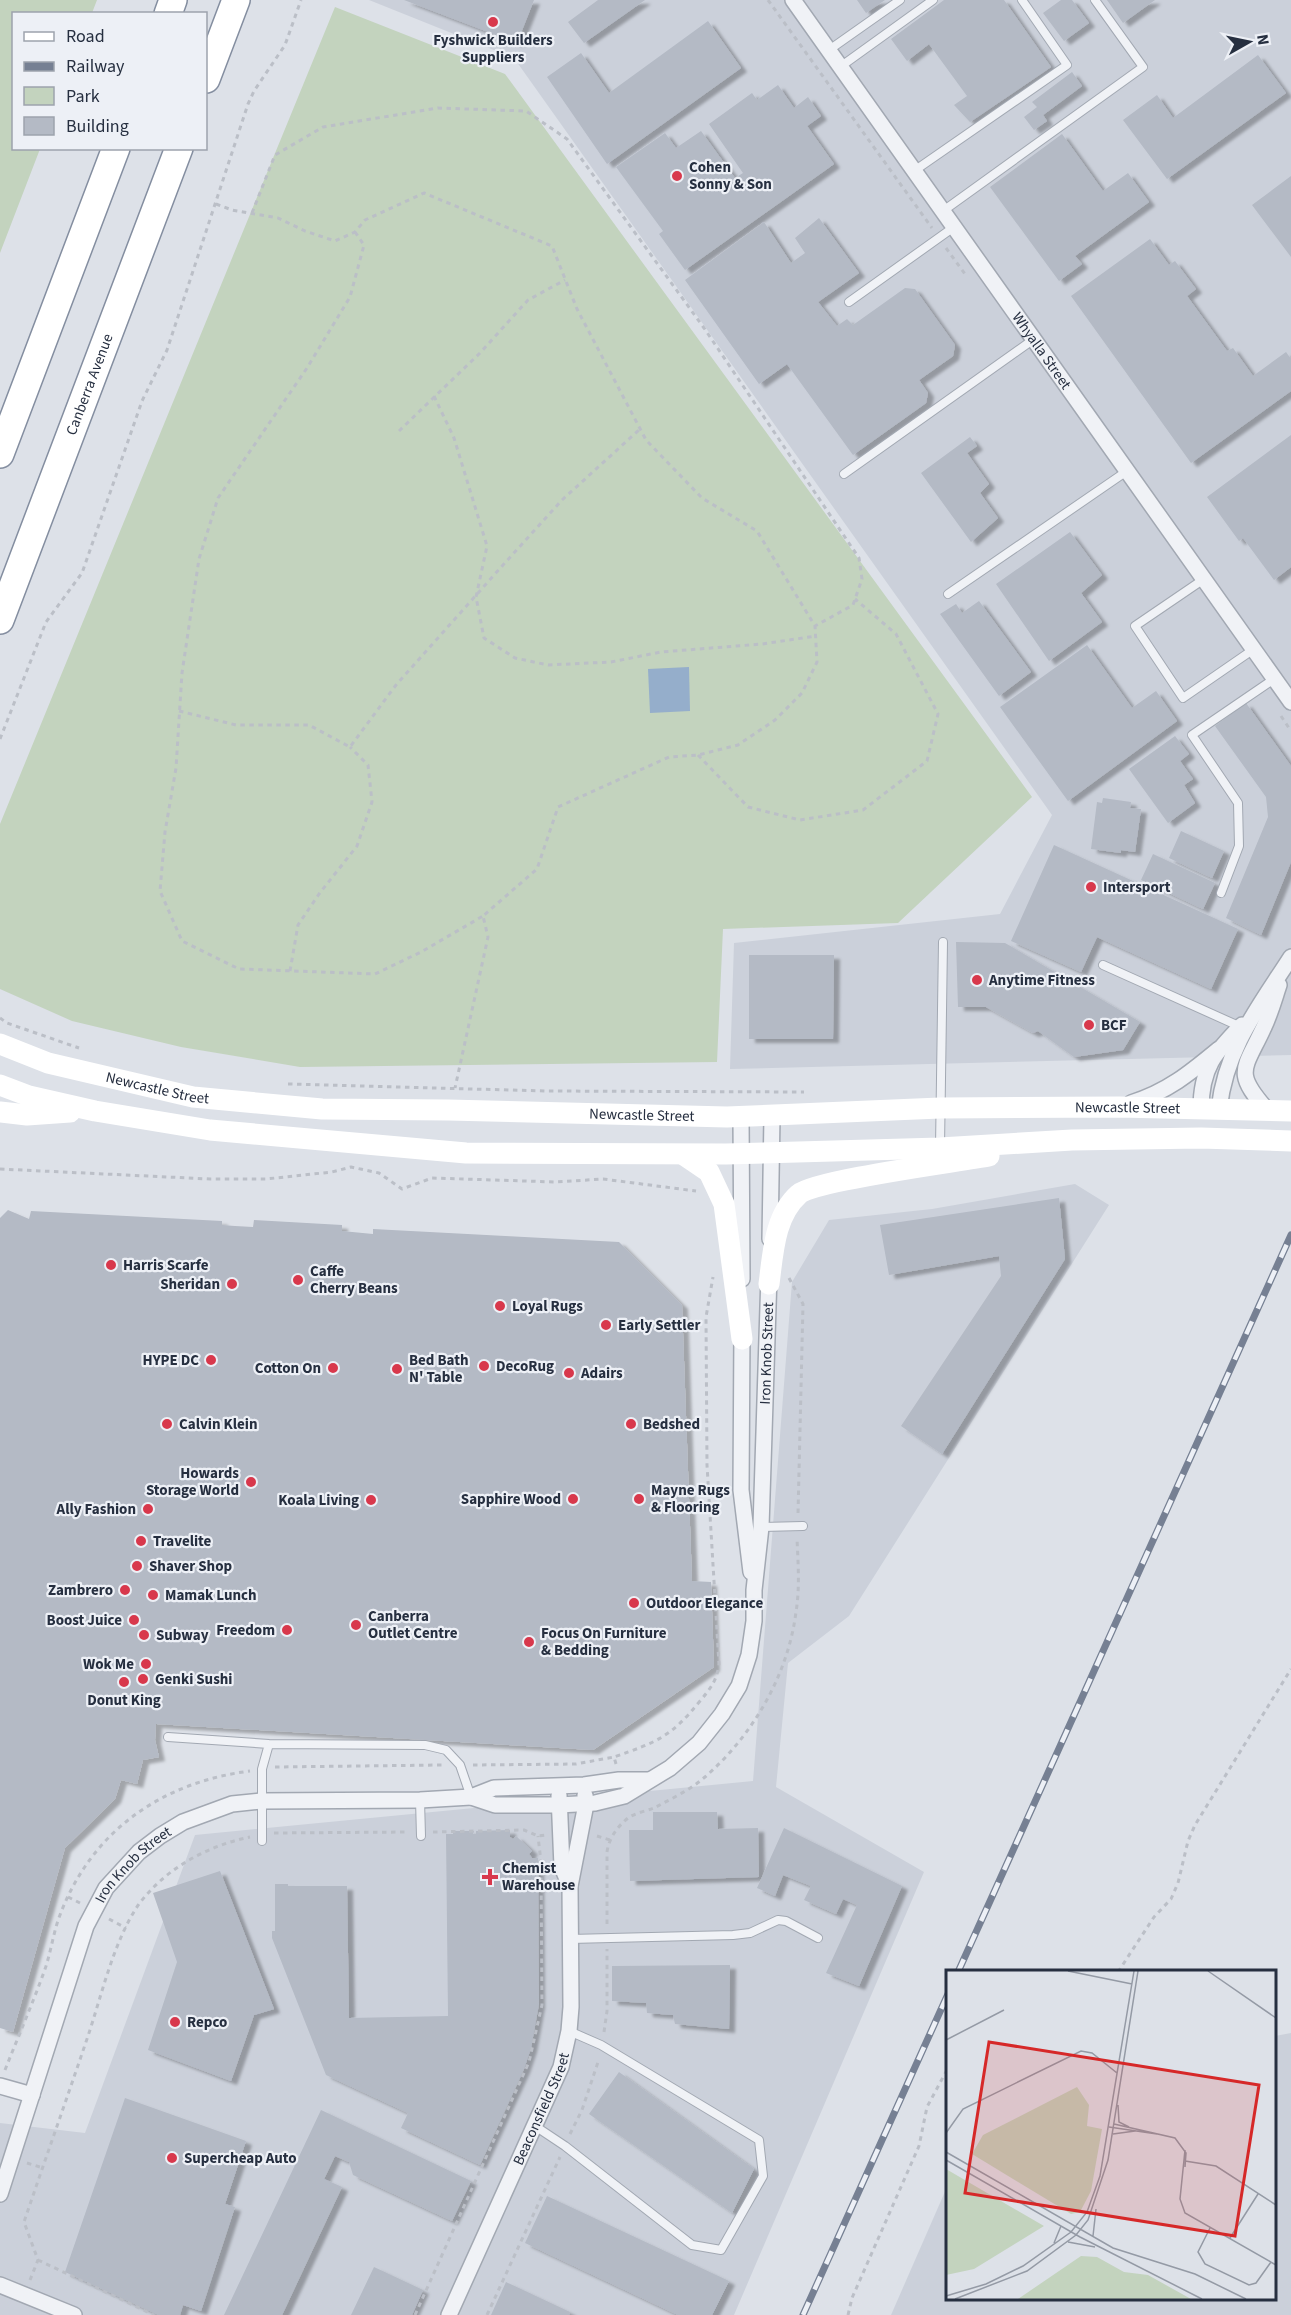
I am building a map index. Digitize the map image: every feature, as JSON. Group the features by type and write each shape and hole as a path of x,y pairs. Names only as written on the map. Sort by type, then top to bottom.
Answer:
{"highway":[{"path":"207,77 236,0"},
{"path":"0,454 115,150"},
{"name":"Canberra Avenue","path":"0,620 178,150"}],"main road":[{"name":"Newcastle Street","path":"0,1044 48,1063 193,1097 322,1109 741,1116 940,1108 1119,1107 1291,1111"},
{"name":"Newcastle Street","path":"0,1085 29,1096 95,1111 210,1130 454,1152 684,1155 940,1148 1072,1140 1288,1141"},
{"path":"1209,1139 1210,1109"},
{"path":"0,1112 27,1115 95,1111"},
{"path":"769,1284 774,1247 783,1215 800,1193 829,1183 1072,1140"},
{"path":"684,1155 709,1172 724,1204 742,1339"}],"street":[{"name":"Whyalla Street","path":"793,0 1291,702"},
{"path":"1119,1107 1165,1090 1219,1049 1246,1022 1288,961"},
{"path":"1268,1110 1245,1079 1245,1068 1247,1058 1263,1030 1288,961"},
{"path":"1210,1109 1246,1022"},
{"path":"1210,1109 1201,1088 1204,1076 1219,1049"},
{"name":"Iron Knob Street","path":"741,1116 741,1490 754,1590"},
{"name":"Iron Knob Street","path":"471,1797 495,1805 585,1804 624,1796 670,1768 699,1743 722,1714 739,1686 749,1655 754,1621 754,1590 761,1527 772,1116"},
{"name":"Iron Knob Street","path":"0,2194 86,1926 106,1888 140,1852 160,1836 183,1822 232,1804 261,1801 420,1800 471,1797 494,1788 648,1780"},
{"name":"Beaconsfield Street","path":"449,2315 561,2067 569,2031 571,2007 570,1887 585,1804 584,1785"},
{"name":"Beaconsfield Street","path":"558,1786 562,1867 570,1887"},
{"path":"0,2086 32,2095"},
{"path":"0,2285 74,2315"}],"lane":[{"path":"829,50 900,0"},
{"path":"840,67 933,0"},
{"path":"914,171 1067,65 1022,0"},
{"path":"943,211 1143,67 1095,0"},
{"path":"849,302 954,227"},
{"path":"844,474 1034,339"},
{"path":"948,594 1127,471"},
{"path":"1204,579 1135,626 1183,698 1254,649"},
{"path":"1221,893 1239,846 1238,803 1192,735 1274,679"},
{"path":"940,1148 942,942"},
{"path":"1103,965 1246,1022"},
{"path":"744,1526 803,1526"},
{"path":"168,1737 269,1744 425,1745 446,1750 460,1765 471,1797"},
{"path":"262,1838 262,1769 269,1744"},
{"path":"420,1800 421,1834"},
{"path":"570,1939 733,1935 750,1933 778,1920 786,1920 818,1938"},
{"path":"535,2126 565,2146 692,2245 721,2250 763,2176 759,2140 601,2045 569,2031"}],"path":[{"path":"0,739 46,622 82,573 142,401 167,350 248,104 254,91 285,45 301,0"},
{"path":"252,213 275,155 323,127 438,108 526,111 567,139 704,328 859,558 862,579 853,605 816,626"},
{"path":"216,204 232,210 278,218 305,231 335,241 355,232 365,220 424,193 552,246 577,309 646,440 702,498 757,531 816,626 817,662 802,693 776,720 738,745 698,755 669,757 558,807 537,869 483,916 421,952 375,974 239,969 182,941 160,891 165,832 176,768 182,673 199,559 218,498 307,368 350,297 364,245 355,232"},
{"path":"399,431 480,353 528,300 565,280"},
{"path":"434,396 454,438 488,546 476,597 484,638 515,658 548,665 611,662 661,652 762,644 816,636"},
{"path":"350,747 396,685 562,500 640,429"},
{"path":"698,755 748,807 800,820 862,810 927,761 938,714 896,634 855,599"},
{"path":"179,711 236,725 309,725 350,747 368,765 372,802 357,846 298,925 290,971"},
{"path":"455,1088 488,937 483,916"},
{"path":"0,1018 7,1023 81,1049"},
{"path":"285,1084 807,1092"},
{"path":"0,1169 210,1179 266,1179 332,1172 351,1167 379,1173 402,1189 432,1178 556,1182 603,1179 705,1192"},
{"path":"619,1780 614,1757 647,1746 674,1730 713,1686 717,1677 719,1664 707,1443 706,1317 713,1273"},
{"path":"1119,1970 1154,1917 1170,1899 1178,1883 1188,1841 1195,1825 1291,1669"},
{"path":"624,1796 630,1817"},
{"path":"24,2295 38,2260 24,2222 108,1975 128,1924 146,1897 190,1859 223,1843 262,1838 524,1830 538,1836 560,1834"},
{"path":"579,1835 598,1836 610,1840"},
{"path":"416,2315 529,2062 542,2005 541,1862 538,1836"},
{"path":"848,2315 852,2298 919,2146 927,2108 946,2072"},
{"path":"38,2260 154,2315"}],"shaded area":[{"path":"369,0 1291,0 1291,1055 730,1069 734,943 1000,914 1052,815 514,58"},
{"path":"1075,1184 1109,1205 849,1616 788,1663 776,1787 924,1872 734,2315 0,2315 0,2123 85,2133 195,1835 753,1781 792,1282 829,1220 932,1209"},
{"path":"1291,2033 1291,2315 891,2315 946,2189 946,2300 1276,2300 1276,2036"}],"green space":[{"path":"0,0 97,0 92,12 12,12 12,150 40,150 0,253"},
{"path":"335,7 505,74 1032,797 898,923 723,929 717,1062 300,1067 181,1047 72,1021 0,989 0,824"}],"water":[{"path":"689,667 690,711 650,713 648,669"}],"building":[{"name":"Fyshwick Builders Suppliers","path":"404,0 534,0 517,43"},
{"path":"598,0 645,0 584,43 568,22"},
{"path":"857,0 885,0 866,13"},
{"path":"944,0 1004,0 1051,67 970,122 954,105 967,96 929,44 907,61 891,39"},
{"path":"1061,0 1072,0 1089,23 1064,41 1043,13"},
{"path":"1107,0 1155,0 1123,23"},
{"path":"708,21 741,68 607,164 547,77 581,53 609,93"},
{"path":"1258,55 1286,93 1167,179 1123,120 1157,95 1173,118"},
{"path":"1072,72 1082,86 1043,115 1047,121 1034,130 1024,117 1037,107 1032,102"},
{"name":"Cohen Sonny & Son","path":"778,85 794,108 808,97 821,116 807,126 834,164 685,270 659,234 663,231 616,167 665,133 676,148 701,131 735,178 743,173 709,124 752,93 757,100"},
{"path":"1062,134 1103,191 1128,173 1149,202 1075,256 1082,264 1059,281 990,187"},
{"path":"1291,176 1291,257 1252,205"},
{"path":"819,218 859,273 818,302 837,326 847,319 853,325 905,288 915,289 955,345 953,356 919,380 928,393 926,403 853,455 787,364 759,384 685,280 764,222 791,263 805,253 795,238"},
{"path":"1150,239 1169,265 1175,261 1196,289 1187,296 1227,351 1233,348 1253,376 1286,352 1291,359 1291,391 1191,463 1071,296"},
{"path":"1291,435 1291,567 1274,580 1243,538 1239,541 1207,497"},
{"path":"970,437 977,446 967,453 989,484 980,493 998,518 971,542 921,473"},
{"path":"1070,532 1102,575 1081,593 1102,622 1049,661 996,584"},
{"path":"979,601 1031,672 999,696 940,614 956,604 962,613"},
{"path":"1087,645 1132,708 1156,691 1177,721 1068,801 1000,707"},
{"path":"1246,703 1291,766 1291,862 1261,935 1226,918 1268,817 1266,797 1215,726"},
{"path":"1175,736 1189,754 1180,761 1193,779 1184,785 1195,803 1168,823 1129,769"},
{"path":"1103,798 1131,802 1130,808 1141,809 1135,852 1121,850 1121,853 1091,849 1097,802 1102,803"},
{"path":"1181,831 1224,851 1212,878 1169,858"},
{"name":"Intersport","path":"1054,845 1238,929 1211,989 1097,937 1081,972 1011,941"},
{"path":"1153,854 1215,883 1203,909 1141,880"},
{"path":"956,942 1005,943 1140,1022 1123,1050 1074,1057 1038,1031 1033,1033 986,1007 958,1007"},
{"path":"749,955 834,955 833,1039 749,1039"},
{"path":"1059,1198 1065,1259 942,1454 901,1426 1001,1276 999,1256 889,1275 880,1225"},
{"name":"Canberra Outlet Centre","path":"8,1210 29,1219 31,1211 222,1221 222,1225 253,1227 254,1220 342,1225 342,1231 373,1234 373,1229 619,1242 682,1305 692,1581 711,1582 714,1667 593,1750 156,1724 155,1740 159,1757 143,1760 137,1784 121,1780 115,1799 65,1848 13,2032 0,2028 0,1218"},
{"path":"653,1812 717,1812 718,1829 758,1828 759,1877 630,1881 629,1830 653,1830"},
{"path":"784,1828 902,1886 859,1986 826,1973 857,1905 843,1899 836,1914 804,1900 811,1886 783,1875 775,1896 757,1888"},
{"path":"510,1830 510,1837 513,1839 516,1836 532,1851 529,1854 532,1858 538,1858 539,2004 531,2048 524,2069 480,2165 401,2128 408,2113 326,2075 272,1938 272,1931 275,1931 275,1884 347,1886 349,2018 448,2016 446,1834 453,1834 453,1831 474,1831 473,1834 476,1834 476,1831"},
{"path":"220,1871 274,2009 254,2015 231,2081 148,2050 177,1962 153,1893"},
{"path":"730,1965 729,2029 675,2024 673,2015 647,2013 646,2003 612,2001 612,1966"},
{"path":"619,2072 754,2169 732,2213 589,2114"},
{"path":"125,2098 246,2141 225,2204 235,2207 201,2311 183,2305 180,2315 159,2315 65,2272"},
{"path":"321,2110 471,2181 452,2221 353,2175 349,2162 335,2156 324,2179 342,2187 282,2315 224,2315"},
{"path":"547,2196 729,2281 712,2315 678,2315 525,2243"},
{"path":"374,2267 423,2290 412,2315 351,2315"},
{"path":"506,2282 570,2312 569,2315 491,2315"}],"railway":[{"path":"959,1970 1291,1235"},
{"path":"803,2315 946,1998"}],"place":[{"name":"Fyshwick Builders Suppliers","path":"493,22"},
{"name":"Cohen Sonny & Son","path":"677,176"},
{"name":"Intersport","path":"1091,887"},
{"name":"Anytime Fitness","path":"977,980"},
{"name":"BCF","path":"1089,1025"},
{"name":"Harris Scarfe","path":"111,1265"},
{"name":"Caffe Cherry Beans","path":"298,1280"},
{"name":"Sheridan","path":"232,1284"},
{"name":"Loyal Rugs","path":"500,1306"},
{"name":"Early Settler","path":"606,1325"},
{"name":"HYPE DC","path":"211,1360"},
{"name":"DecoRug","path":"484,1366"},
{"name":"Cotton On","path":"333,1368"},
{"name":"Bed Bath N' Table","path":"397,1369"},
{"name":"Adairs","path":"569,1373"},
{"name":"Calvin Klein","path":"167,1424"},
{"name":"Bedshed","path":"631,1424"},
{"name":"Howards Storage World","path":"251,1482"},
{"name":"Sapphire Wood","path":"573,1499"},
{"name":"Mayne Rugs & Flooring","path":"639,1499"},
{"name":"Koala Living","path":"371,1500"},
{"name":"Ally Fashion","path":"148,1509"},
{"name":"Travelite","path":"141,1541"},
{"name":"Shaver Shop","path":"137,1566"},
{"name":"Zambrero","path":"125,1590"},
{"name":"Mamak Lunch","path":"153,1595"},
{"name":"Outdoor Elegance","path":"634,1603"},
{"name":"Boost Juice","path":"134,1620"},
{"name":"Canberra Outlet Centre","path":"356,1625"},
{"name":"Freedom","path":"287,1630"},
{"name":"Subway","path":"144,1635"},
{"name":"Focus On Furniture & Bedding","path":"529,1642"},
{"name":"Wok Me","path":"146,1664"},
{"name":"Genki Sushi","path":"143,1679"},
{"name":"Donut King","path":"124,1682"},
{"name":"Chemist Warehouse","path":"490,1877"},
{"name":"Repco","path":"175,2022"},
{"name":"Supercheap Auto","path":"172,2158"}]}
